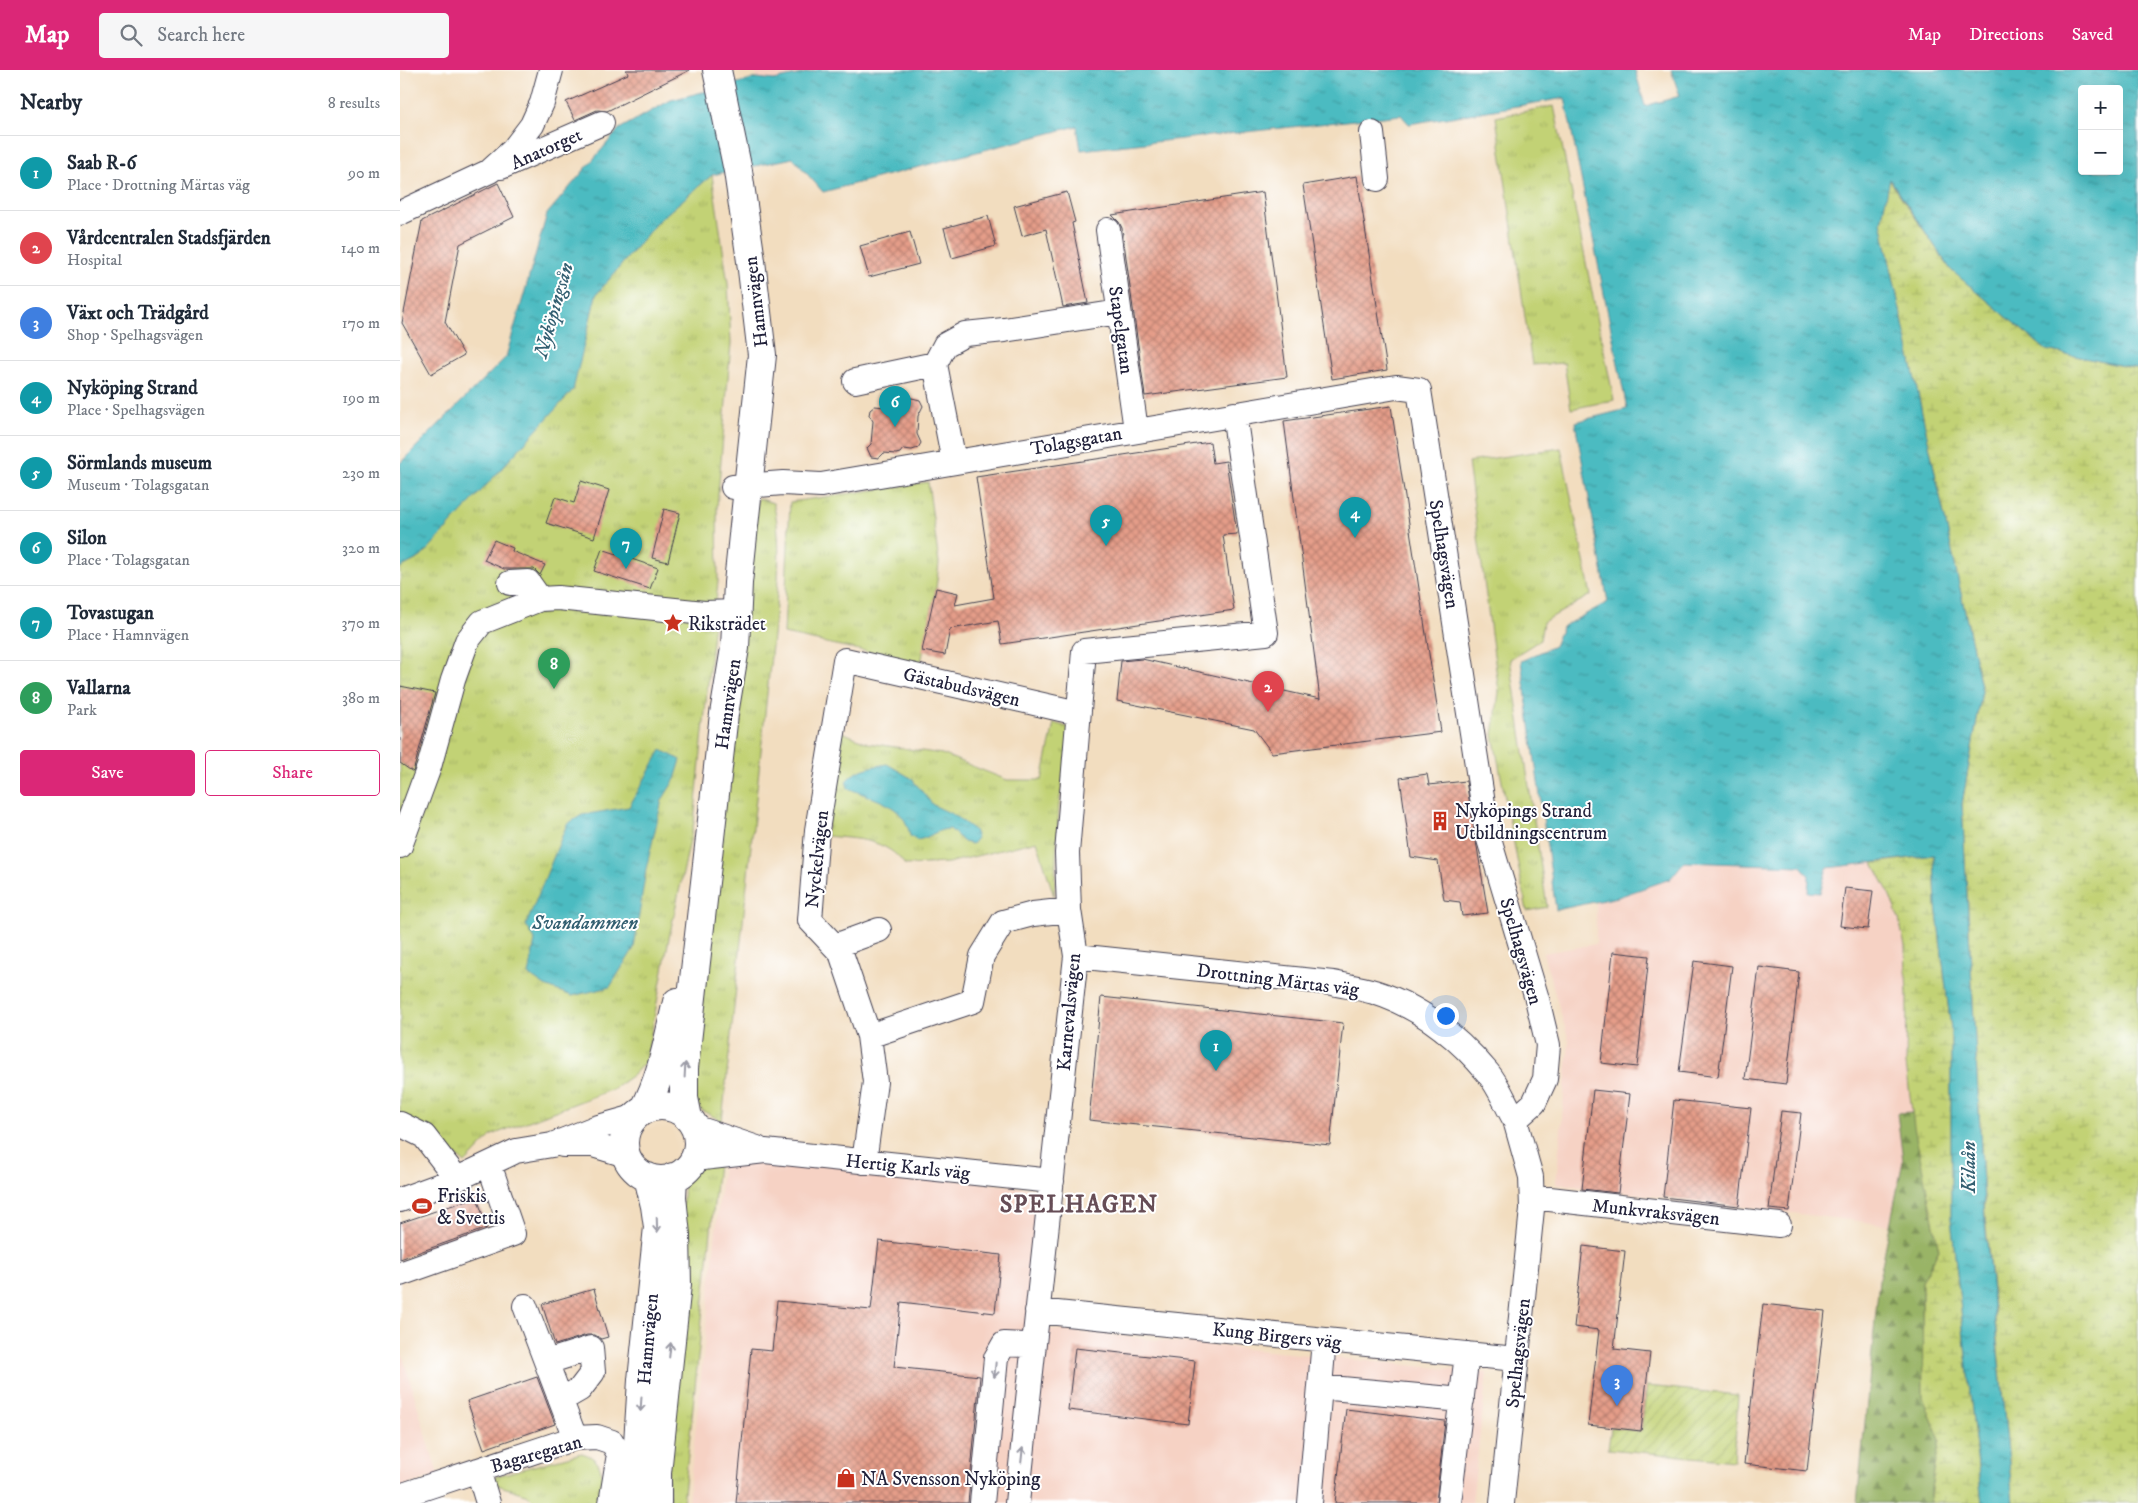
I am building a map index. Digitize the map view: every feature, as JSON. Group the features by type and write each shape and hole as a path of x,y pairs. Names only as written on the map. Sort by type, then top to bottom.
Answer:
{"main road":[{"name":"Hamnvägen","path":"639,1114 653,1094 662,1067 686,959 724,647 738,583 741,486 762,355 751,261 713,79"},
{"name":"Hamnvägen","path":"691,1123 684,1098 684,1068 724,714 735,648 732,612"},
{"path":"656,1106 667,1106 678,1110 691,1123 697,1148 694,1159 682,1173 661,1177 638,1172 626,1155 625,1135 639,1114 656,1106"},
{"name":"Hamnvägen","path":"636,1503 636,1459 642,1380 658,1227 655,1206 661,1177"},
{"name":"Hamnvägen","path":"657,1503 657,1473 677,1284 676,1235 672,1197 661,1177"}],"street":[{"path":"400,213 490,171 513,150 532,125 542,103 551,70"},
{"name":"Anatorget","path":"490,171 602,123"},
{"path":"1372,133 1377,179"},
{"name":"Stapelgatan","path":"1108,230 1136,430"},
{"path":"954,462 935,364 945,345 964,334 1004,330 1119,312"},
{"path":"855,381 935,364"},
{"name":"Tolagsgatan","path":"741,486 783,483 821,484 1396,387 1419,390"},
{"name":"Spelhagsvägen","path":"1419,390 1488,836 1537,1000 1548,1045 1545,1079 1534,1103 1514,1120 1531,1177 1532,1197 1502,1503"},
{"name":"Karnevalsvägen","path":"1017,1503 1076,956 1069,910 1067,853 1084,651 1266,633 1234,414"},
{"path":"510,583 528,582 540,600"},
{"path":"400,845 430,767 453,680 466,641 482,622 540,600 558,598 679,611 732,612"},
{"name":"Gästabudsvägen","path":"845,660 1078,713"},
{"name":"Nyckelvägen","path":"845,660 817,830 810,920 841,953 869,1036 876,1082 864,1162"},
{"path":"869,1036 973,1001 982,956 1003,922 1033,914 1069,910"},
{"path":"835,946 880,930"},
{"name":"Drottning Märtas väg","path":"1076,956 1333,983 1374,992 1432,1020 1463,1047 1489,1074 1514,1120"},
{"path":"552,1145 594,1128 639,1114"},
{"name":"Hertig Karls väg","path":"691,1123 765,1151"},
{"path":"400,1124 424,1136 457,1179"},
{"path":"400,1200 457,1179 516,1151 552,1145 593,1145 626,1155"},
{"name":"Hertig Karls väg","path":"694,1159 765,1151 1052,1181"},
{"path":"400,1274 513,1234 489,1164"},
{"name":"Munkvraksvägen","path":"1532,1197 1779,1225"},
{"path":"525,1306 575,1438"},
{"name":"Kung Birgers väg","path":"1037,1311 1516,1359"},
{"path":"1310,1503 1324,1340"},
{"path":"982,1503 996,1358 1004,1344 1024,1345 1033,1353"},
{"path":"547,1362 591,1348 593,1372 580,1389 561,1400"},
{"path":"1449,1503 1467,1354"},
{"path":"1320,1387 1462,1400"},
{"name":"Bagaregatan","path":"400,1496 575,1438 597,1437 612,1442 618,1454 611,1503"},
{"path":"478,1470 488,1503"}],"shaded area":[{"path":"755,70 819,70 774,80 757,78"},
{"path":"1684,862 1801,866 1821,892 1827,868 1873,863 1888,891 1899,919 1905,946 1907,998 1906,1064 1912,1112 1897,1113 1903,1161 1889,1225 1556,1184 1569,1041 1543,953 1596,944 1596,901 1618,897 1670,879"},
{"path":"724,1152 1042,1190 1028,1327 1487,1373 1472,1503 688,1503"},
{"path":"400,1347 438,1475 400,1487"}],"green space":[{"path":"1554,106 1614,400 1571,409 1564,363 1532,365 1496,117"},
{"path":"712,175 728,284 731,343 717,507 718,581 694,822 669,938 646,1061 633,1075 613,1089 492,1135 465,1163 426,1128 400,1114 400,568 421,557 572,390 596,295 658,221"},
{"path":"1889,179 1951,270 2046,350 2138,369 2138,1503 2013,1503 1985,1216 1962,804 1982,691 1881,222"},
{"path":"1561,448 1591,595 1543,622 1540,640 1510,659 1547,907 1527,911 1493,735 1499,692 1468,462"},
{"path":"928,482 939,563 921,663 784,634 790,502"},
{"path":"758,498 773,503 777,520 779,558 777,599 722,1121 701,1110 691,1094"},
{"path":"1054,723 1071,728 1059,805 1054,896 1037,841 948,863 905,865 898,856 880,845 859,839 826,836 842,732 868,743 942,754 1007,780 1042,780"},
{"path":"1934,855 1936,905 1951,1029 1951,1218 1982,1503 1931,1503 1930,1494 1940,1440 1923,1397 1922,1282 1939,1250 1914,1127 1906,1064 1907,998 1905,946 1899,919 1888,891 1873,863"},
{"path":"1912,1112 1939,1250 1922,1282 1923,1396 1940,1440 1930,1494 1931,1503 1857,1503 1879,1280 1903,1161 1897,1113"},
{"path":"719,1154 683,1503 670,1503 668,1477 684,1178 700,1162"},
{"path":"1647,1386 1738,1395 1734,1461 1608,1449 1611,1428 1641,1431"},
{"path":"582,1453 596,1461 600,1467 602,1480 599,1503 536,1503 528,1495 482,1480"}],"water":[{"path":"819,70 1635,70 1645,106 1680,96 1671,70 2138,70 2138,369 2046,350 1951,270 1890,179 1881,222 1982,691 1962,804 1985,1223 2013,1503 1982,1503 1951,1218 1951,1029 1936,905 1934,855 1827,868 1820,893 1808,892 1809,876 1801,866 1684,862 1670,879 1618,897 1556,910 1521,661 1554,646 1562,627 1608,602 1575,422 1627,409 1565,98 1409,124 1401,115 1081,150 1077,126 823,192 793,158 712,175 658,221 596,295 573,390 421,557 400,568 400,463 506,357 547,214 619,129 671,100 757,78 774,80"},
{"name":"Svandammen","path":"661,750 681,760 675,779 662,800 646,869 634,948 610,987 572,996 545,986 529,975 535,940 526,925 567,824 582,815 629,807"},
{"path":"887,764 911,778 933,805 954,815 974,830 977,838 972,844 964,842 950,829 945,829 916,840 910,836 902,816 895,809 848,788 846,781 855,773"}],"building":[{"path":"626,70 690,70 607,111 597,110 575,120 566,102 628,74"},
{"path":"1357,176 1387,370 1332,379 1303,185"},
{"path":"498,183 514,217 460,244 445,322 464,355 431,374 402,323 422,221"},
{"path":"1067,192 1075,222 1072,223 1088,303 1063,307 1046,229 1022,236 1014,206"},
{"path":"1263,192 1287,377 1145,396 1122,228 1112,215"},
{"path":"988,216 996,246 952,258 944,228"},
{"path":"910,232 919,264 869,277 860,246"},
{"path":"912,398 920,400 923,406 918,416 917,434 921,443 918,448 912,450 903,449 900,453 896,454 884,453 879,458 871,457 867,448 871,444 873,421 869,415 870,410 875,406 885,407 896,401 902,402"},
{"path":"1391,406 1441,732 1272,753 1254,729 1117,701 1121,661 1142,659 1320,699 1284,421"},
{"path":"1210,442 1213,463 1226,461 1237,534 1223,535 1234,610 1002,644 998,621 950,629 945,655 922,651 936,588 958,593 955,605 994,598 976,477"},
{"path":"581,481 609,490 594,538 546,523 555,497 574,503"},
{"path":"664,509 680,513 668,562 652,558"},
{"path":"494,540 513,548 512,551 545,565 540,575 534,569 504,569 484,560"},
{"path":"602,549 658,568 650,589 594,571"},
{"path":"400,686 435,693 413,772 400,763"},
{"name":"Nyköpings Strand Utbildningscentrum","path":"1427,774 1429,785 1466,781 1488,913 1462,916 1460,902 1444,900 1438,861 1411,857 1400,778"},
{"path":"1845,888 1873,891 1868,929 1840,926"},
{"path":"1613,952 1649,956 1637,1067 1601,1063"},
{"path":"1694,961 1732,966 1718,1077 1679,1072"},
{"path":"1759,967 1799,972 1786,1084 1745,1079"},
{"path":"1101,997 1343,1023 1330,1145 1089,1120"},
{"path":"1593,1090 1630,1094 1618,1193 1582,1189"},
{"path":"1674,1100 1751,1108 1739,1206 1663,1197"},
{"path":"1781,1111 1801,1113 1789,1211 1769,1209"},
{"path":"477,1197 487,1228 400,1259 400,1223"},
{"path":"879,1241 1001,1255 995,1313 901,1302 894,1367 980,1376 968,1503 736,1503 751,1349 772,1351 777,1301 871,1310"},
{"path":"1583,1246 1625,1251 1614,1349 1650,1353 1641,1431 1588,1425 1599,1330 1574,1327"},
{"path":"594,1289 608,1337 601,1339 595,1335 587,1335 555,1345 542,1304"},
{"path":"1763,1304 1825,1311 1807,1471 1744,1464"},
{"path":"1075,1348 1195,1361 1188,1424 1068,1410"},
{"path":"537,1377 555,1424 484,1449 467,1401"},
{"path":"1346,1409 1445,1421 1436,1503 1335,1503"}],"place":[{"name":"Silon","path":"895,427"},
{"name":"Nyköping Strand","path":"1355,538"},
{"name":"Sörmlands museum","path":"1106,546"},
{"name":"Tovastugan","path":"626,569"},
{"name":"Riksträdet","path":"673,623"},
{"name":"Vallarna","path":"554,689"},
{"name":"Vårdcentralen Stadsfjärden","path":"1268,712"},
{"name":"Nyköpings Strand Utbildningscentrum","path":"1440,821"},
{"name":"Saab R-6","path":"1216,1071"},
{"name":"Friskis & Svettis","path":"422,1206"},
{"name":"Växt och Trädgård","path":"1617,1406"},
{"name":"NA Svensson Nyköping","path":"846,1478"}],"district":[{"name":"SPELHAGEN","path":"1079,1204"}],"water label":[{"name":"Nyköpingsån","path":"553,310"},
{"name":"Kilaån","path":"1968,1167"}]}
